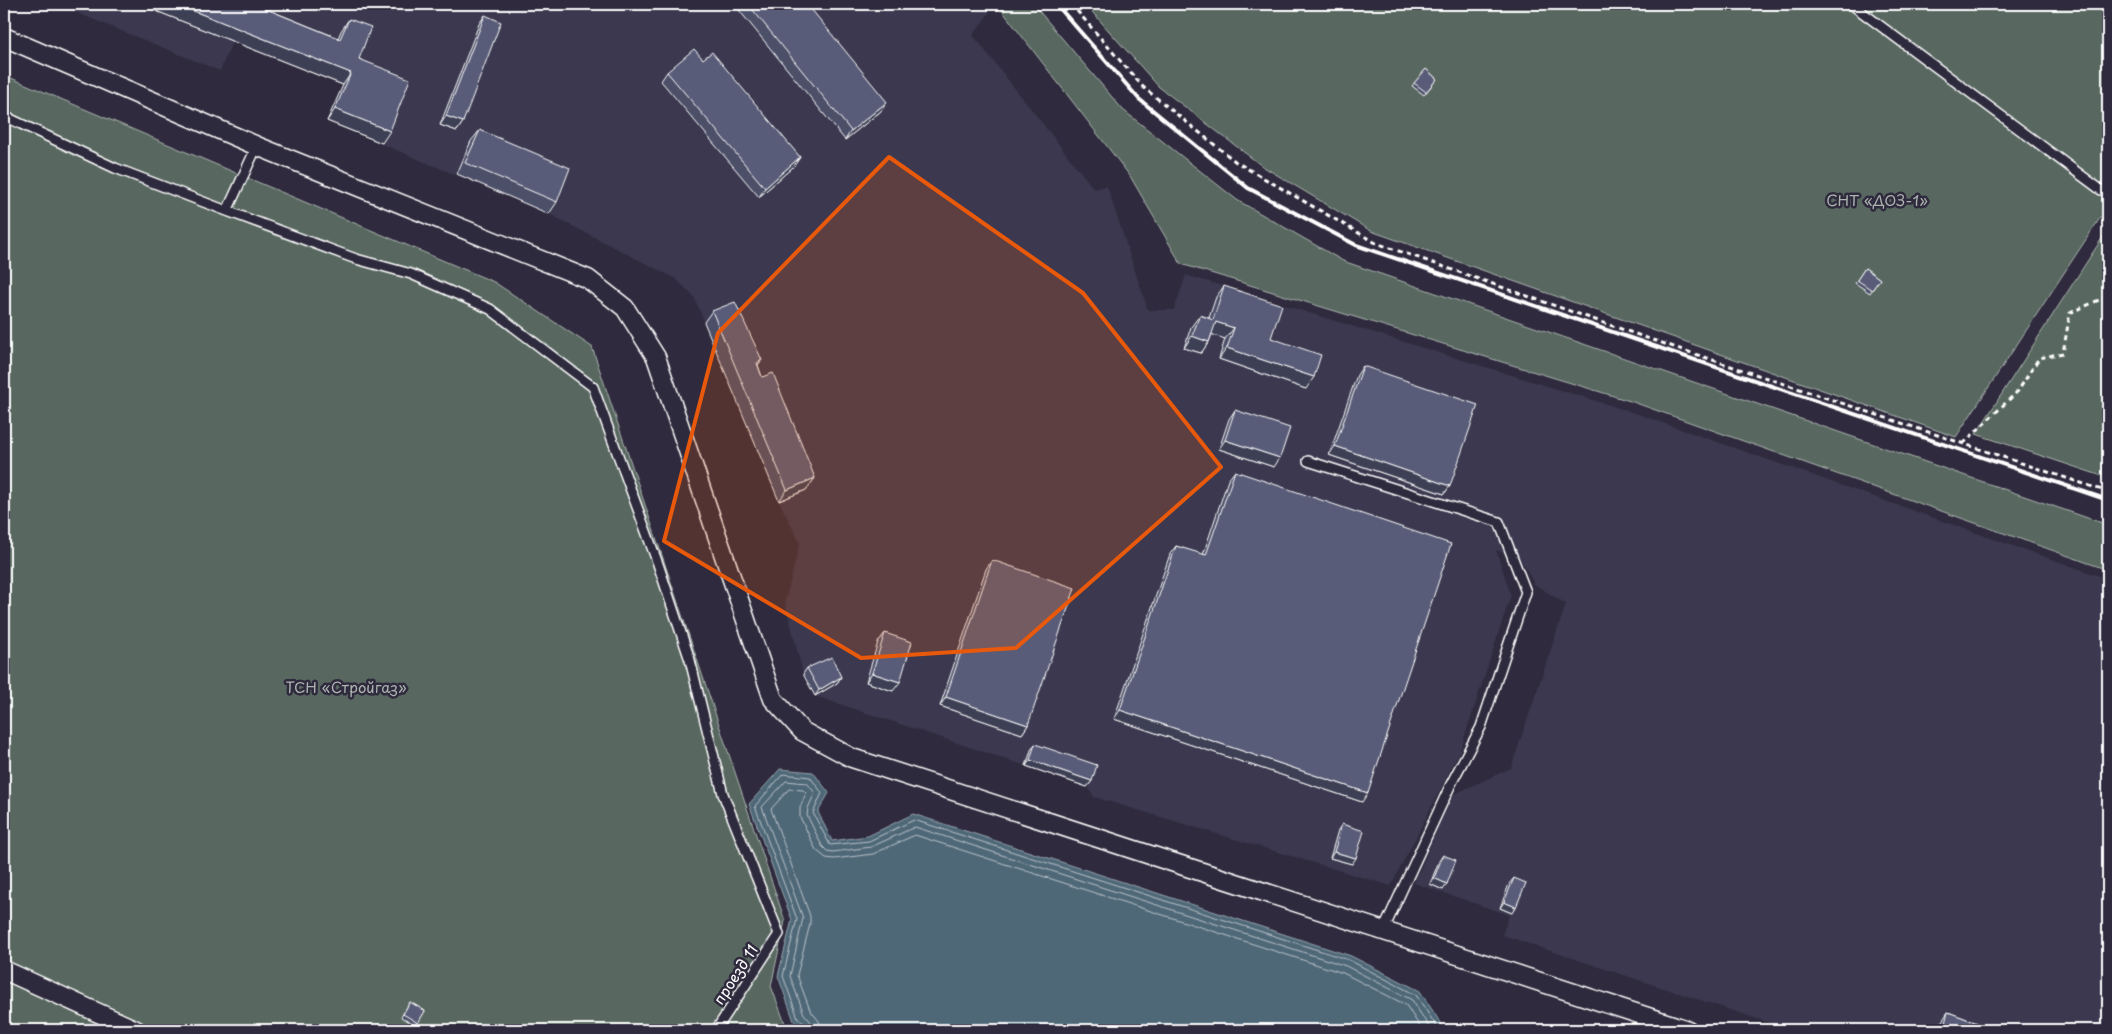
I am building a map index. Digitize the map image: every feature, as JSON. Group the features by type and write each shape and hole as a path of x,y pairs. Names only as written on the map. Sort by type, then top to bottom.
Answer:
{"street":[{"path":"4,37 258,146 588,279 625,308 656,357 773,700 802,731 852,758 1688,1030"},
{"path":"4,970 136,1030"}],"lane":[{"path":"1852,4 2101,190"},
{"path":"4,116 116,168 227,211 258,146"},
{"name":"проезд 11","path":"227,211 356,258 411,274 490,309 593,387 658,564 690,660 723,794 779,934 716,1030"},
{"path":"1308,461 1500,522 1526,592 1481,727 1451,784 1383,931"}],"path":[{"path":"1071,4 1143,87 1236,162 1376,243 1644,337 2108,492"},
{"path":"1963,444 2018,391 2039,358 2063,353 2070,313 2108,296"}],"highlighted area":[{"path":"889,157 1083,293 1221,467 1016,648 861,658 664,541 718,333"}],"shaded area":[{"path":"55,4 983,4 990,12 973,35 1094,189 1107,186 1148,310 1174,310 1186,275 1632,412 2108,579 2108,1030 1791,1030 1502,935 1509,915 1414,883 1452,795 1511,768 1566,604 1534,584 1520,558 1496,550 1511,595 1460,751 1391,886 1094,797 1087,786 815,696 803,674 785,602 800,543 779,501 694,297 676,279 549,214 327,121 342,85 232,42 220,71"}],"green space":[{"path":"997,4 1033,4 1123,110 1237,200 1343,261 2108,525 2108,570 1630,401 1181,264 1130,176"},
{"name":"СНТ «ДОЗ-1»","path":"1085,4 2108,4 2108,206 1956,437 1371,231 1262,166 1159,87"},
{"name":"ТСН «Стройгаз»","path":"4,75 494,282 592,347 785,921 771,986 786,1026 793,1030 4,1030"},
{"path":"2108,229 2108,478 1976,434"}],"water":[{"path":"780,769 813,772 829,793 818,812 832,841 868,836 913,814 1351,956 1420,991 1445,1030 804,1030 794,1021 778,976 792,920 749,804"}],"building":[{"path":"176,4 254,4 340,39 349,19 371,27 359,59 410,79 390,131 335,109 351,73"},
{"path":"748,4 807,4 887,102 851,131"},
{"path":"485,15 501,22 463,122 446,116"},
{"path":"694,49 703,59 712,52 800,157 765,188 667,72"},
{"path":"1426,69 1437,79 1426,92 1414,83"},
{"path":"480,130 570,168 557,202 465,163"},
{"path":"1865,268 1880,279 1872,290 1857,280"},
{"path":"1224,286 1282,305 1271,338 1321,355 1314,377 1227,348 1234,328 1216,322 1209,342 1192,336 1200,315 1213,320"},
{"path":"735,302 762,360 757,363 762,377 773,373 815,478 787,490 712,311"},
{"path":"1363,366 1478,405 1450,486 1335,446"},
{"path":"1235,410 1290,428 1280,458 1225,440"},
{"path":"1235,471 1451,544 1368,793 1120,710 1176,546 1206,555"},
{"path":"992,560 1075,588 1028,725 946,697"},
{"path":"885,633 912,642 900,682 872,673"},
{"path":"832,657 841,677 819,690 807,668"},
{"path":"1035,744 1097,765 1092,781 1030,760"},
{"path":"1342,824 1364,831 1356,858 1334,852"},
{"path":"1443,855 1456,860 1447,884 1434,878"},
{"path":"1514,878 1526,883 1516,907 1504,902"},
{"path":"410,1002 425,1011 418,1023 403,1014"},
{"path":"1948,1012 1996,1030 1943,1030"}],"railway":[{"path":"1056,4 1139,99 1248,188 1356,245 2108,500"}]}
